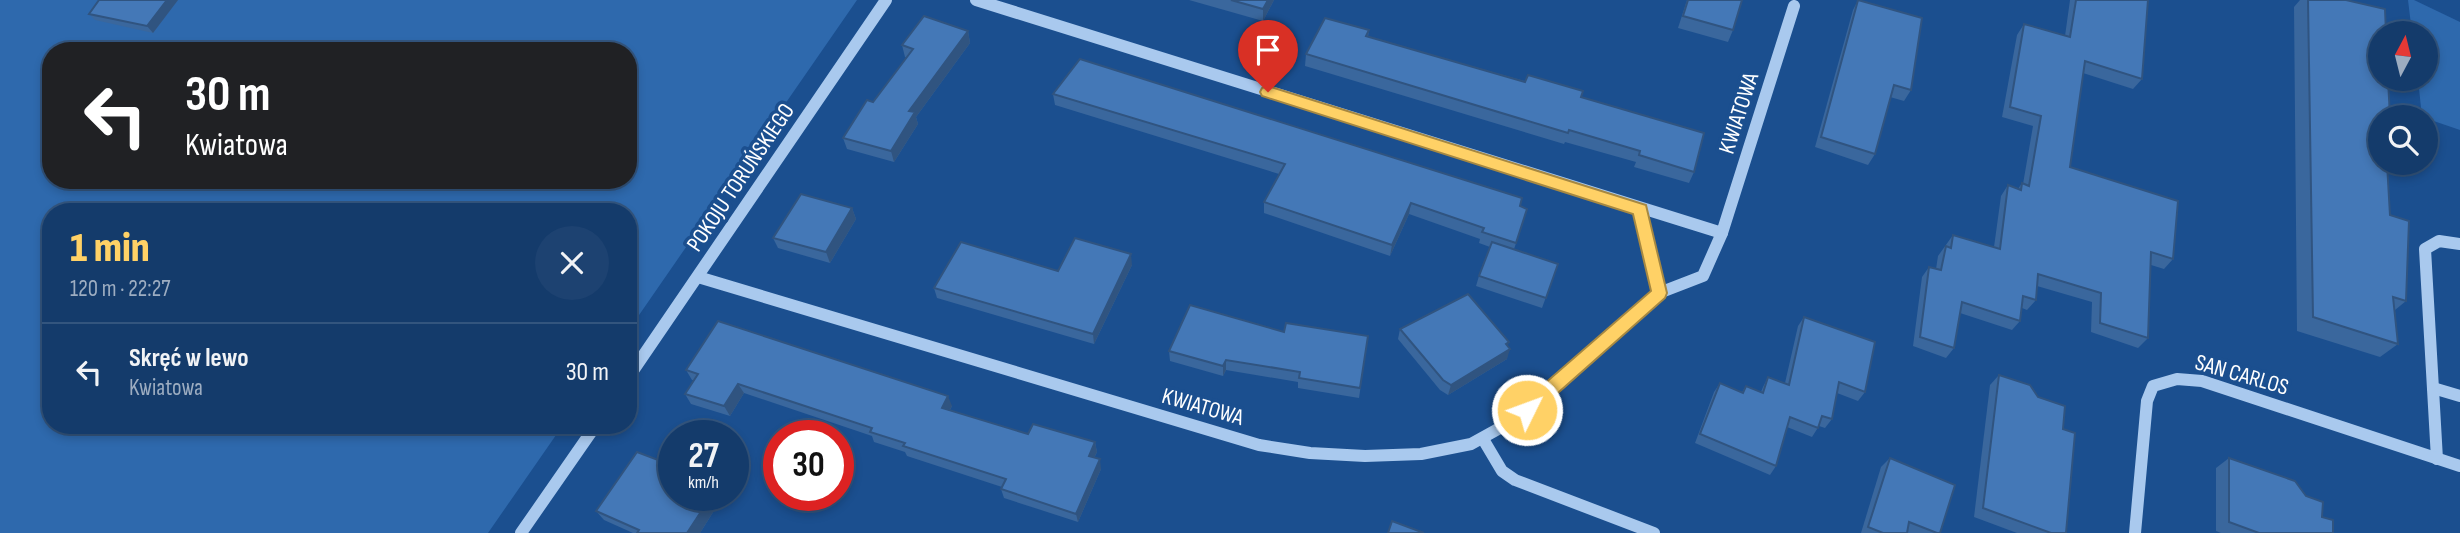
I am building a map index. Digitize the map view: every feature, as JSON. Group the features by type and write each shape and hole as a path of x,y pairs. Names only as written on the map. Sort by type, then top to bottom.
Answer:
{"street":[{"name":"POKOJU TORUŃSKIEGO","path":"637,365 887,0"},
{"path":"976,0 1640,210 1722,233"},
{"name":"KWIATOWA","path":"698,276 1291,452 1327,456 1445,449 1482,439 1518,418 1659,293 1703,276 1722,233 1794,5"},
{"path":"1640,210 1659,293"},
{"path":"2437,459 2425,249 2439,241 2460,244"},
{"name":"SAN CARLOS","path":"2135,533 2147,401 2153,386 2167,380 2183,377 2202,381 2460,466"},
{"path":"2433,388 2460,396"},
{"path":"521,533 590,434"},
{"path":"1482,439 1502,471 1516,480 1654,533"}],"shaded area":[{"path":"0,0 857,0 637,318 637,203 42,203 42,434 557,434 488,533 0,533"},
{"path":"2408,0 2414,0 2460,22 2460,130 2438,122 2438,105 2421,105 2419,91 2438,91 2438,21 2411,21"}],"building":[{"path":"99,0 167,0 147,26 89,14"},
{"path":"1231,0 1268,0 1263,9"},
{"path":"1688,0 1742,0 1733,30 1683,16"},
{"path":"1858,0 1922,18 1911,90 1894,85 1875,154 1821,137"},
{"path":"2076,0 2148,0 2142,79 2085,61 2070,167 2178,201 2173,259 2151,252 2148,338 2100,323 2101,293 2038,274 2036,300 2023,296 2020,321 1962,302 1954,348 1920,337 1929,267 1941,270 1946,246 1951,248 1953,235 2000,249 2008,185 2021,190 2022,183 2029,186 2041,116 2010,107 2024,24 2070,37"},
{"path":"2308,0 2346,0 2385,9 2386,21 2368,21 2368,91 2389,91 2389,105 2368,105 2368,175 2388,175 2390,215 2409,221 2406,301 2393,297 2398,344 2313,317"},
{"path":"924,16 968,31 909,111 915,112 891,151 843,138 867,100 873,102 913,49 902,45"},
{"path":"1325,18 1369,30 1366,36 1525,82 1528,75 1583,91 1581,97 1704,133 1694,172 1639,155 1640,151 1569,130 1568,133 1306,54"},
{"path":"1080,59 1522,198 1520,206 1527,209 1516,243 1482,232 1484,228 1411,203 1392,245 1264,202 1285,164 1053,94"},
{"path":"801,194 852,208 826,252 773,238"},
{"path":"1075,238 1131,254 1093,334 934,288 961,242 1058,271"},
{"path":"1492,242 1558,264 1546,298 1479,276"},
{"path":"1468,294 1509,342 1506,344 1510,349 1451,385 1443,380 1400,329"},
{"path":"1190,305 1284,332 1286,323 1368,336 1360,388 1299,378 1300,372 1226,360 1223,366 1169,351"},
{"path":"1804,317 1875,342 1865,392 1839,382 1832,419 1822,416 1818,428 1790,417 1776,466 1700,434 1720,383 1743,393 1746,386 1763,393 1768,377 1789,385"},
{"path":"718,321 948,396 942,408 1028,434 1033,424 1095,442 1089,456 1100,459 1076,514 1001,489 1006,479 903,446 905,443 870,432 872,428 854,420 738,384 724,406 685,394 698,374 686,370"},
{"path":"1999,375 2030,385 2038,397 2065,406 2063,429 2075,433 2066,533 2051,533 1983,508"},
{"path":"637,452 658,460 658,511 701,511 687,533 637,533 639,530 596,511"},
{"path":"1890,458 1955,485 1940,533 1909,522 1907,533 1883,533 1868,527"},
{"path":"2229,458 2295,481 2306,496 2323,502 2322,517 2333,520 2333,533 2259,533 2229,522"},
{"path":"1392,521 1424,533 1388,533"}],"route":[{"path":"1268,92 1640,210 1659,293 1527,410"}]}
